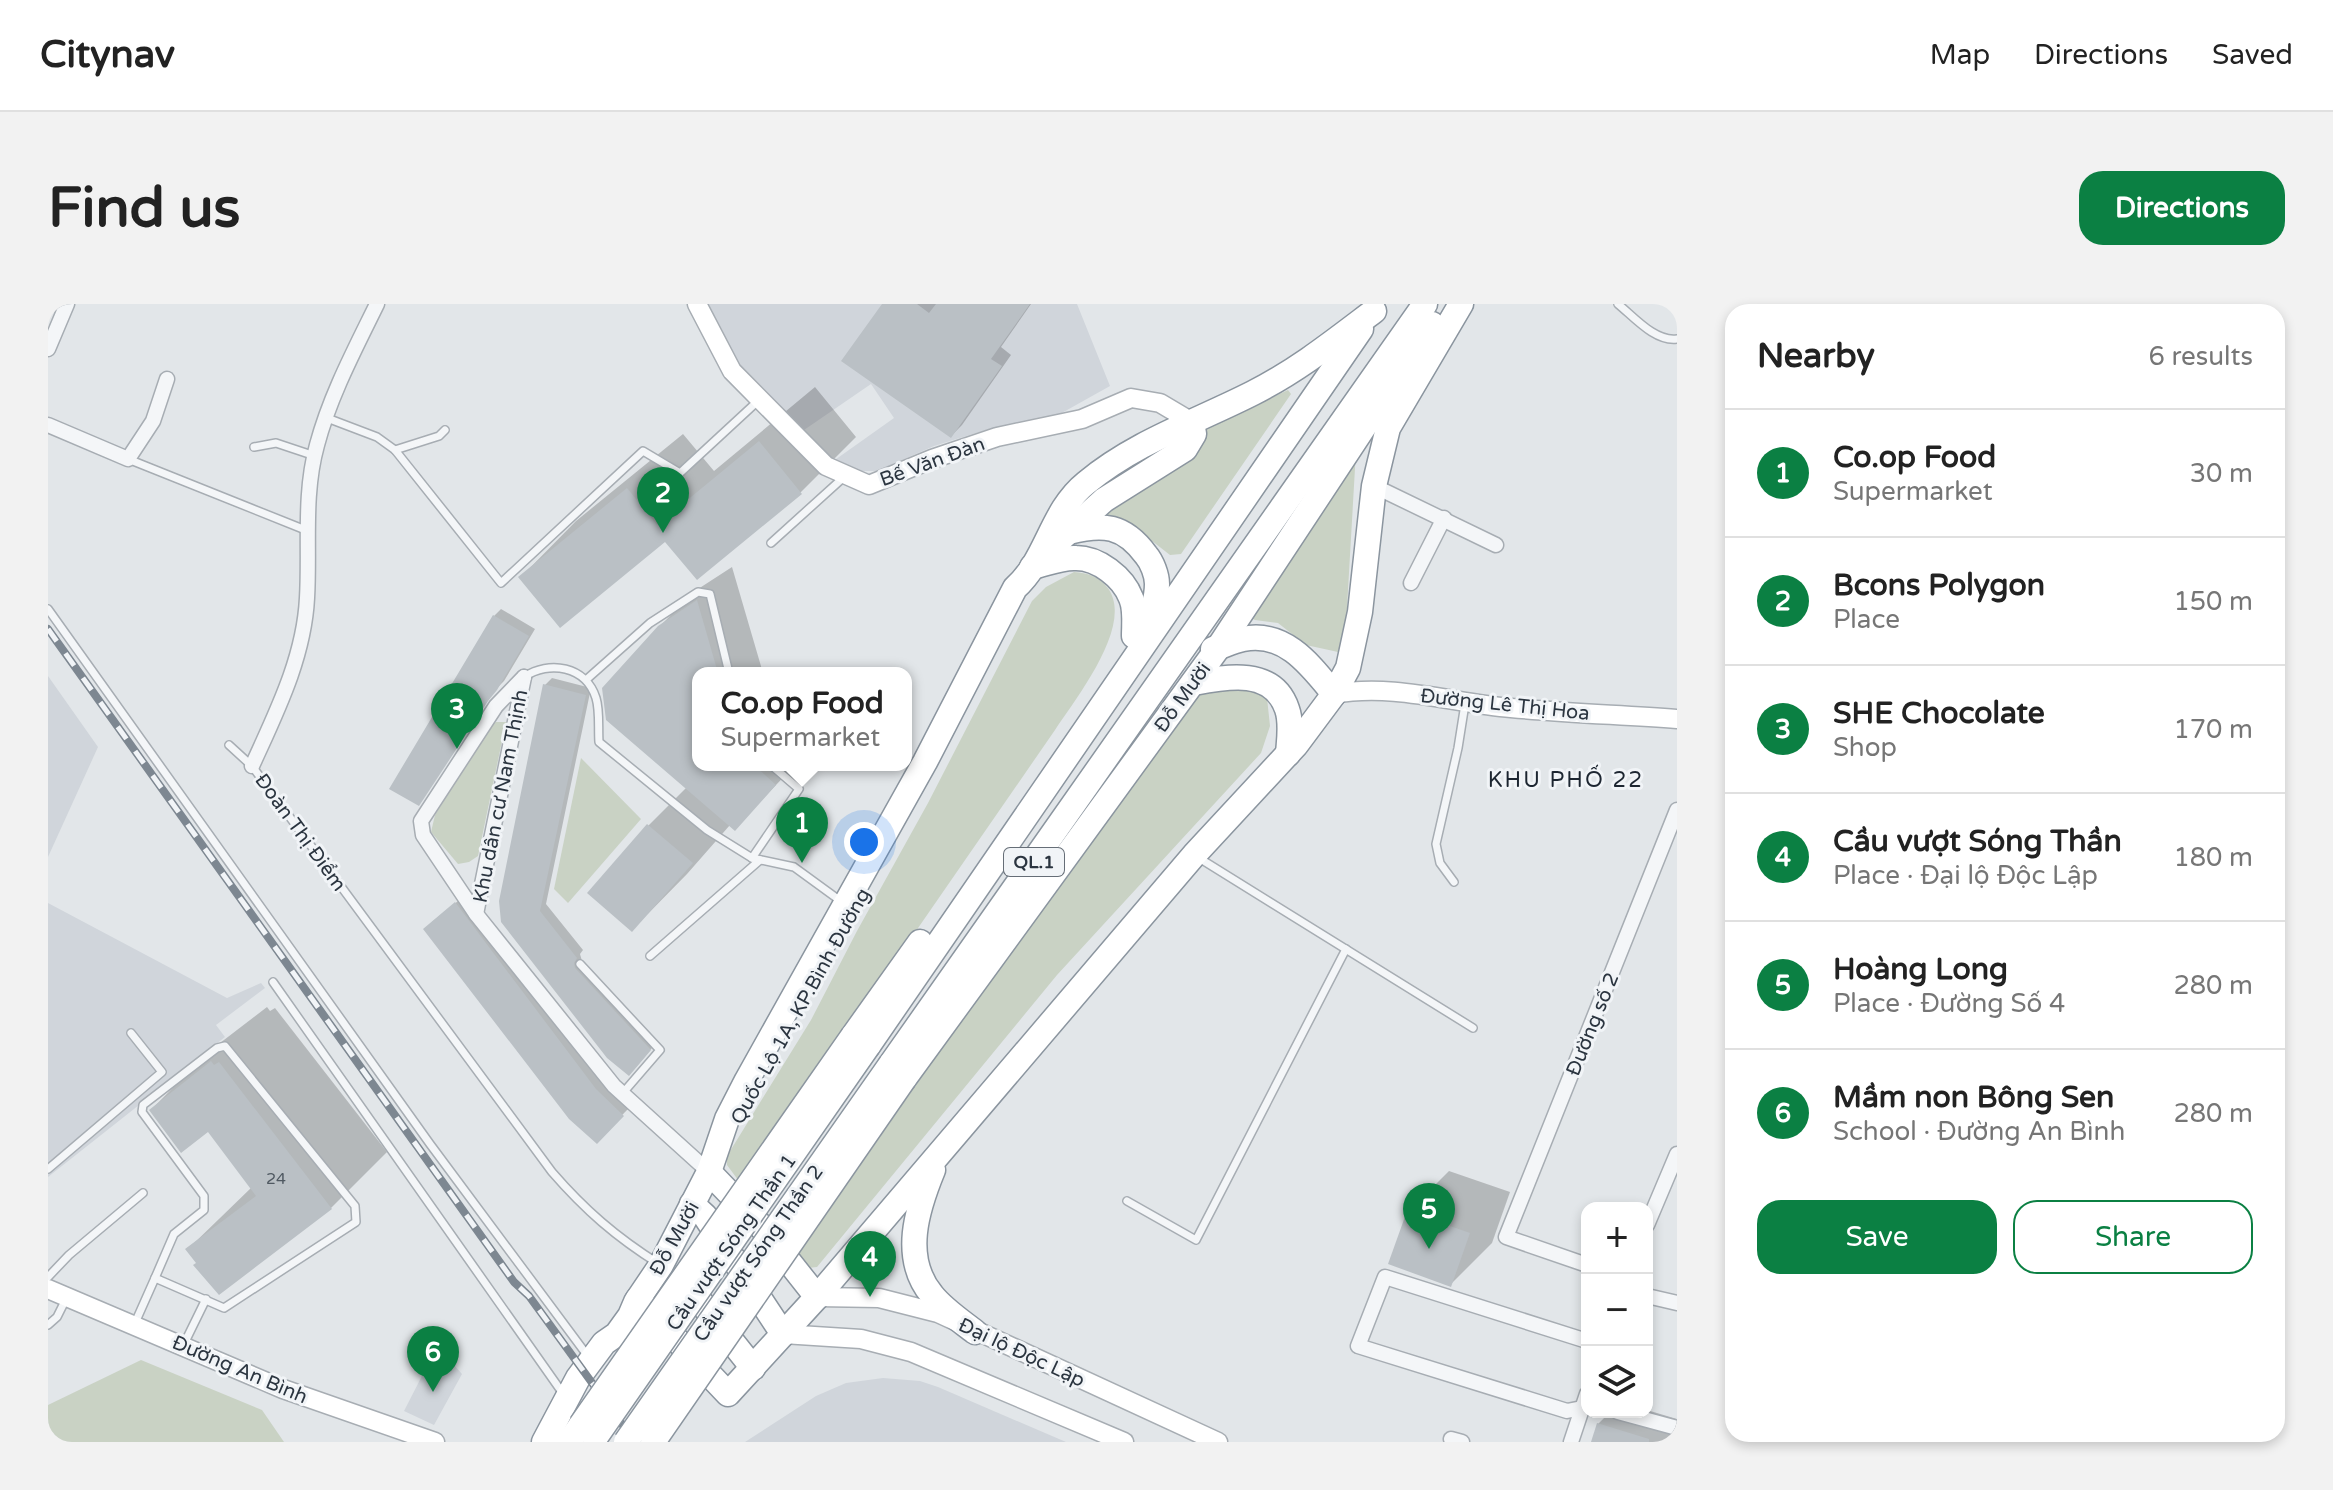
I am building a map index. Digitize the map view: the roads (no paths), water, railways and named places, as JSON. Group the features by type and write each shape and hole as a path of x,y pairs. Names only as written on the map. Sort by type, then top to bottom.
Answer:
{"highway":[{"name":"Đỗ Mười","path":"897,1072 1176,661 1425,304"},
{"name":"Đỗ Mười","path":"897,1072 1218,648 1445,304"},
{"path":"637,1300 728,1394 817,1297 1194,855 1288,754 1334,694 1348,668 1360,612 1374,486 1388,428 1461,304"},
{"name":"QL.1","path":"860,1041 1336,340 1370,306"},
{"name":"QL.1","path":"860,1041 1133,661 1370,306"},
{"path":"1030,572 1053,524 1085,483 1139,447 1254,392 1317,356 1336,340"},
{"path":"723,1137 727,1119 747,1080 925,762 1015,588 1067,533 1104,500 1185,449 1194,434 1192,422"},
{"path":"1067,533 1100,527 1119,530 1135,539 1150,560 1157,582 1152,611 1133,661"},
{"path":"1030,572 1074,557 1090,560 1109,570 1131,597 1134,636"},
{"name":"Quốc Lộ 1A, KP.Bình Đường","path":"723,1137 735,1125 1030,593 1030,572"},
{"path":"1176,661 1245,638 1279,641 1303,657 1334,694"},
{"path":"1193,683 1243,676 1268,686 1287,707 1288,754"},
{"name":"Cầu vượt Sóng Thần 1","path":"584,1437 860,1041"},
{"name":"Cầu vượt Sóng Thần 2","path":"626,1442 897,1072"},
{"name":"Cầu vượt Sóng Thần 2","path":"653,1442 897,1072"},
{"name":"Đỗ Mười","path":"544,1442 597,1352 617,1334 663,1262 709,1172 723,1137"},
{"path":"941,1151 923,1195 913,1243 916,1262 932,1296 975,1332"},
{"path":"709,1172 760,1225 817,1297"},
{"path":"692,1204 705,1216 783,1334"},
{"path":"663,1262 753,1368"}],"street":[{"path":"48,349 67,304"},
{"name":"Đoàn Thị Điểm","path":"252,766 280,705 299,649 307,600 308,531 315,456 353,354 377,304"},
{"path":"697,304 732,371 826,466 845,476"},
{"path":"48,425 128,459 153,421 167,379"},
{"name":"Bế Văn Đàn","path":"845,476 869,485 945,454 997,437 1082,419 1131,398 1160,403 1192,422"},
{"path":"1374,486 1496,545"},
{"path":"1411,583 1444,518"},
{"name":"Khu dân cư Nam Thịnh","path":"476,914 524,677"},
{"name":"Khu dân cư Nam Thịnh","path":"524,677 496,706 421,821 423,835 476,914 622,1094 709,1172"},
{"name":"Đường Lê Thị Hoa","path":"1334,694 1379,690 1510,708 1677,719"},
{"name":"Đường số 2","path":"1581,1263 1506,1237 1677,810"},
{"path":"1653,1211 1677,1154"},
{"path":"1581,1339 1385,1277 1358,1346 1567,1411 1581,1405"},
{"name":"Đường An Bình","path":"48,1289 283,1389 435,1442"},
{"name":"Đại lộ Độc Lập","path":"817,1297 858,1296 899,1301 938,1313 1218,1442"},
{"path":"1653,1297 1677,1303"},
{"name":"Đại lộ Độc Lập","path":"783,1334 861,1339 911,1352 1124,1442"},
{"path":"1571,1442 1581,1414"},
{"path":"1640,1418 1677,1428"}],"lane":[{"path":"1618,304 1649,330 1671,340 1677,339"},
{"path":"327,418 377,437 395,450 501,583 643,451 680,473 760,399"},
{"path":"395,450 439,436 445,430"},
{"path":"254,447 276,443 315,456"},
{"path":"128,459 308,531"},
{"path":"771,543 845,476"},
{"path":"587,679 650,623 698,592 710,594 728,667"},
{"path":"48,609 430,1144 597,1352"},
{"path":"524,677 535,669 564,667 587,679 597,699 599,742 707,830 756,859 794,867 844,903"},
{"path":"1454,882 1440,863 1436,844 1465,702"},
{"path":"229,745 252,766"},
{"name":"Đoàn Thị Điểm","path":"252,766 552,1172 584,1209 623,1241 663,1262"},
{"path":"650,956 756,859 799,789 778,771"},
{"path":"1194,855 1473,1028"},
{"path":"1127,1201 1196,1240 1346,949"},
{"path":"580,964 660,1050 622,1094"},
{"path":"273,982 568,1400"},
{"path":"48,1169 162,1072 131,1033"},
{"path":"135,1325 155,1278 174,1234 204,1210 204,1196 142,1112 143,1105 217,1048 225,1046 355,1206 356,1222 224,1308 155,1278"},
{"path":"48,1277 69,1255 143,1193"},
{"path":"48,1325 57,1317 67,1297"},
{"path":"183,1346 206,1299"}],"railway":[{"path":"48,629 514,1282 529,1296 635,1442"}],"place":[{"name":"Bcons Polygon","path":"663,533"},
{"name":"SHE Chocolate","path":"457,749"},
{"name":"Co.op Food","path":"802,863"},
{"name":"Hoàng Long","path":"1429,1249"},
{"name":"Cầu vượt Sóng Thần","path":"870,1297"},
{"name":"Mầm non Bông Sen","path":"433,1392"}],"district":[{"name":"KHU PHỐ 22","path":"1566,779"}]}
